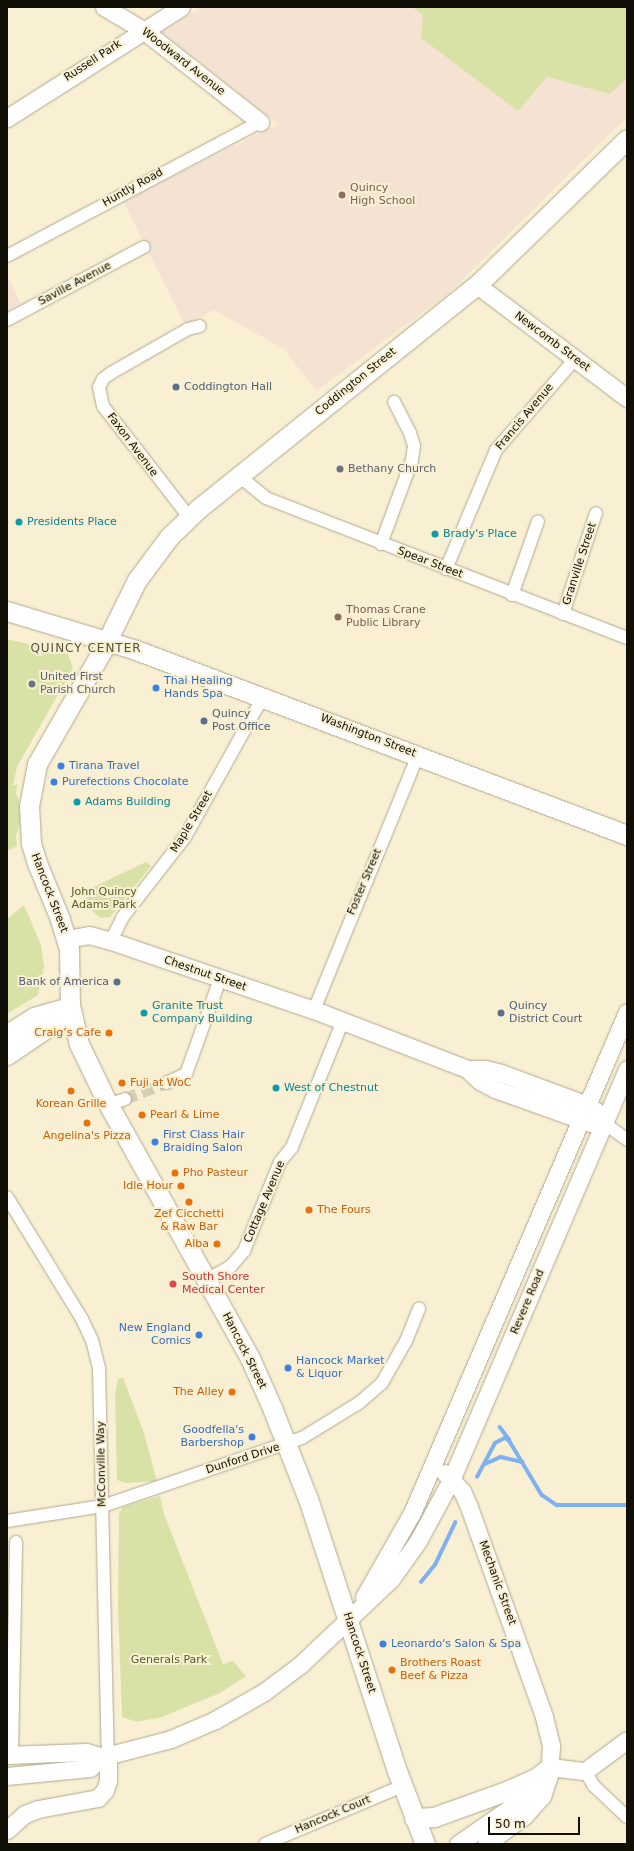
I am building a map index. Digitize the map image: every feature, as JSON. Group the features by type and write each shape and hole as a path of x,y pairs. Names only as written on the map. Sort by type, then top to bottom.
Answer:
{"main road":[{"name":"Coddington Street","path":"107,640 137,580 152,557 189,517 477,285 627,139"},
{"path":"7,611 107,640"},
{"name":"Washington Street","path":"107,640 418,755 627,835"},
{"name":"Hancock Street","path":"107,640 37,764 33,779 28,818 31,843 66,939 71,970 70,1006 79,1044 117,1102 206,1280 258,1375 288,1445 402,1786 425,1844"},
{"path":"7,1034 34,1018 70,1006"},
{"path":"7,1055 50,1025 70,1006"},
{"path":"414,1818 434,1817 509,1790 536,1778 550,1767"}],"street":[{"name":"Woodward Avenue","path":"104,7 143,30 260,122"},
{"name":"Russell Park","path":"7,118 181,7"},
{"name":"Huntly Road","path":"7,256 260,122"},
{"name":"Saville Avenue","path":"7,320 144,247"},
{"name":"Newcomb Street","path":"477,285 627,398"},
{"name":"Faxon Avenue","path":"189,517 103,406 99,387 103,379 111,373 188,329 200,326"},
{"name":"Francis Avenue","path":"446,569 496,450 575,359"},
{"path":"381,544 412,460 414,446 410,432 394,402"},
{"name":"Spear Street","path":"239,476 266,498 512,595 627,638"},
{"name":"Granville Street","path":"563,614 596,513"},
{"path":"512,595 538,521"},
{"name":"Maple Street","path":"111,941 122,918 185,837 263,697"},
{"name":"Foster Street","path":"314,1010 418,755"},
{"name":"Chestnut Street","path":"66,939 88,934 111,941 314,1010 467,1069"},
{"path":"166,1083 186,1074 220,979"},
{"path":"7,1776 90,1768 105,1757 177,1737 245,1704 300,1665 348,1621 402,1532 448,1430 627,1012"},
{"name":"Cottage Avenue","path":"206,1280 230,1266 240,1257 280,1162 292,1147 343,1021"},
{"path":"467,1069 493,1070 587,1104 597,1112 604,1123 627,1140"},
{"path":"467,1069 480,1081 495,1089 580,1120 604,1123"},
{"name":"Revere Road","path":"348,1621 406,1560 451,1480 627,1069"},
{"name":"McConville Way","path":"7,1197 82,1319 92,1340 99,1368 103,1506 105,1757"},
{"name":"Dunford Drive","path":"7,1521 103,1506 288,1445 319,1428 359,1402 382,1383 406,1342 419,1308"},
{"name":"Mechanic Street","path":"458,1406 453,1437 443,1465 445,1473 462,1491 469,1507 544,1716 551,1746 550,1767 545,1789 531,1810 486,1844"},
{"path":"16,1542 10,1755 86,1752 105,1757"},
{"path":"458,1844 526,1796 550,1767 585,1771 627,1740"},
{"path":"7,1830 25,1814 38,1809 98,1798 105,1790 108,1780 105,1757"},
{"path":"585,1771 594,1786 627,1817"},
{"name":"Hancock Court","path":"265,1844 402,1786"}],"shaded area":[{"name":"Quincy High School","path":"202,7 627,7 627,117 448,294 316,391 284,349 214,310 185,325 123,201 278,124 162,32"},
{"path":"7,275 21,303 7,311"}],"green space":[{"path":"412,7 627,7 627,78 610,94 547,77 518,111 421,38 423,15"},
{"path":"7,639 68,654 73,668 17,767 13,786 18,784 16,793 19,801 20,825 16,835 17,846 7,851"},
{"name":"John Quincy Adams Park","path":"146,862 151,866 110,917 100,918 91,910 83,892"},
{"path":"24,905 41,945 44,967 38,995 7,1014 7,919"},
{"path":"123,1377 144,1433 157,1481 125,1483 117,1480 115,1395 118,1379"},
{"name":"Generals Park","path":"160,1496 164,1514 223,1664 233,1661 246,1676 220,1693 162,1717 137,1722 122,1717 118,1606 119,1514 123,1507"}],"waterway":[{"path":"500,1427 509,1439"},
{"path":"477,1477 495,1443 505,1438 509,1440 542,1495 557,1505 627,1505"},
{"path":"485,1464 501,1457 522,1462"},
{"path":"421,1582 435,1565 455,1523"}],"tunnel":[{"path":"125,1099 166,1083"}],"place":[{"name":"Quincy High School","path":"342,195"},
{"name":"Coddington Hall","path":"176,387"},
{"name":"Bethany Church","path":"340,469"},
{"name":"Presidents Place","path":"19,522"},
{"name":"Brady's Place","path":"435,534"},
{"name":"Thomas Crane Public Library","path":"338,617"},
{"name":"United First Parish Church","path":"32,684"},
{"name":"Thai Healing Hands Spa","path":"156,688"},
{"name":"Quincy Post Office","path":"204,721"},
{"name":"Tirana Travel","path":"61,766"},
{"name":"Purefections Chocolate","path":"54,782"},
{"name":"Adams Building","path":"77,802"},
{"name":"Bank of America","path":"117,982"},
{"name":"Granite Trust Company Building","path":"144,1013"},
{"name":"Quincy District Court","path":"501,1013"},
{"name":"Craig’s Cafe","path":"109,1033"},
{"name":"Fuji at WoC","path":"122,1083"},
{"name":"West of Chestnut","path":"276,1088"},
{"name":"Korean Grille","path":"71,1091"},
{"name":"Pearl & Lime","path":"142,1115"},
{"name":"Angelina's Pizza","path":"87,1123"},
{"name":"First Class Hair Braiding Salon","path":"155,1142"},
{"name":"Pho Pasteur","path":"175,1173"},
{"name":"Idle Hour","path":"181,1186"},
{"name":"Zef Cicchetti & Raw Bar","path":"189,1202"},
{"name":"The Fours","path":"309,1210"},
{"name":"Alba","path":"217,1244"},
{"name":"South Shore Medical Center","path":"173,1284"},
{"name":"New England Comics","path":"199,1335"},
{"name":"Hancock Market & Liquor","path":"288,1368"},
{"name":"The Alley","path":"232,1392"},
{"name":"Goodfella's Barbershop","path":"252,1437"},
{"name":"Leonardo's Salon & Spa","path":"383,1644"},
{"name":"Brothers Roast Beef & Pizza","path":"392,1670"}],"district":[{"name":"QUINCY CENTER","path":"86,649"}]}
